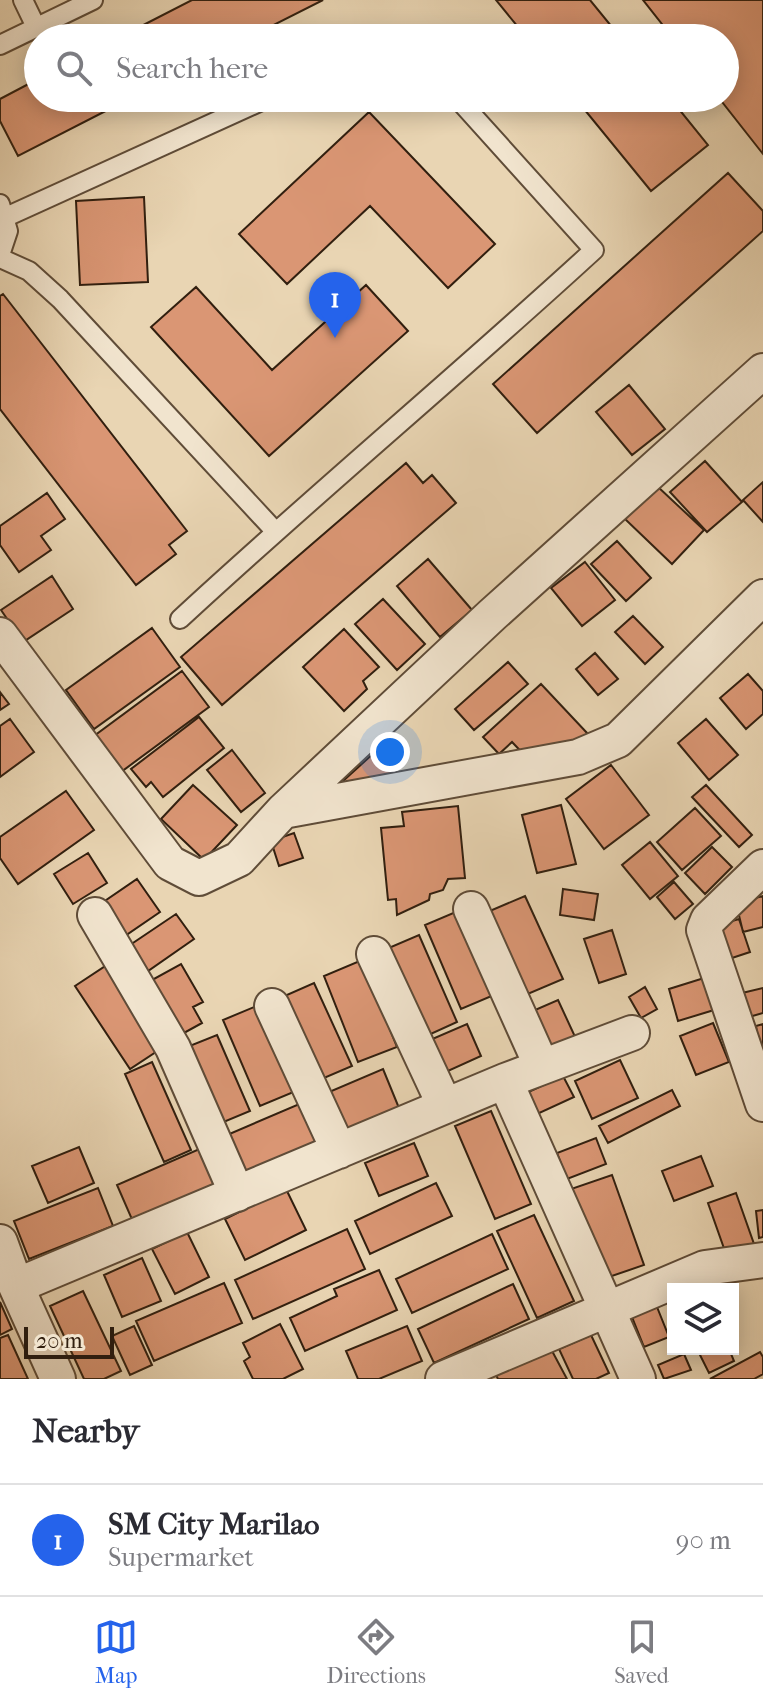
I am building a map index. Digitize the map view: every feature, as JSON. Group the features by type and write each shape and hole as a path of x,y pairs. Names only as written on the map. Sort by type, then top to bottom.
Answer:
{"street":[{"path":"0,635 170,863 199,878 239,859 283,811 492,615 763,371"},
{"path":"283,811 578,757 598,750 618,740 762,600"},
{"path":"763,867 708,920 704,930 763,1104"},
{"path":"471,909 542,1067"},
{"path":"95,915 173,1048 237,1194"},
{"path":"374,954 445,1106"},
{"path":"272,1006 339,1151"},
{"path":"16,1286 505,1081 632,1033"},
{"path":"505,1081 638,1379"},
{"path":"0,1242 16,1286 58,1379"},
{"path":"443,1379 705,1268 763,1260"}],"lane":[{"path":"23,0 35,24"},
{"path":"42,24 93,0"},
{"path":"0,45 24,33"},
{"path":"235,112 3,211 8,231 0,256 29,271 60,299 275,531"},
{"path":"180,619 275,531 478,357 594,250 470,112"}],"building":[{"path":"192,0 323,0 276,24 145,24"},
{"path":"496,0 590,0 610,24 516,24"},
{"path":"643,0 763,0 763,154 730,112 739,112 739,24 662,24"},
{"path":"24,86 24,112 104,112 18,156 0,121 0,99"},
{"path":"369,112 495,244 448,288 370,206 287,284 239,234"},
{"path":"586,112 681,112 708,145 651,191"},
{"path":"728,173 763,211 763,231 537,433 493,384"},
{"path":"144,197 148,282 80,285 76,201"},
{"path":"366,285 408,331 269,456 151,327 196,287 272,370"},
{"path":"3,294 187,531 169,545 176,554 136,585 0,409 0,296"},
{"path":"629,385 665,429 632,455 596,412"},
{"path":"705,461 742,502 707,532 670,492"},
{"path":"406,463 423,483 432,475 456,503 222,705 181,657"},
{"path":"763,482 763,522 743,500"},
{"path":"657,486 704,530 672,564 625,519"},
{"path":"47,493 65,519 41,536 51,550 19,572 0,545 0,526"},
{"path":"617,541 651,578 626,601 591,564"},
{"path":"428,559 472,610 440,637 397,586"},
{"path":"585,562 615,600 582,626 551,588"},
{"path":"52,576 73,609 23,642 1,610"},
{"path":"383,599 425,644 397,670 355,624"},
{"path":"633,616 663,647 645,664 615,632"},
{"path":"152,628 180,667 94,729 66,690"},
{"path":"344,629 379,667 363,681 367,689 344,711 303,667"},
{"path":"595,653 618,679 598,695 576,669"},
{"path":"508,662 528,684 474,730 455,709"},
{"path":"182,671 209,707 121,772 94,736"},
{"path":"748,674 763,691 763,714 746,729 720,698"},
{"path":"541,684 588,734 531,762 512,742 499,754 483,737"},
{"path":"0,692 9,704 0,710"},
{"path":"199,717 224,748 163,797 151,782 146,787 131,769"},
{"path":"10,719 34,752 0,777 0,726"},
{"path":"706,719 738,755 709,780 678,743"},
{"path":"232,750 265,793 241,812 207,770"},
{"path":"375,752 396,775 332,791"},
{"path":"611,765 649,815 604,849 566,799"},
{"path":"193,785 237,825 204,860 161,819"},
{"path":"706,785 752,835 739,847 692,797"},
{"path":"66,791 94,830 18,884 0,858 0,837"},
{"path":"561,805 576,864 537,873 522,815"},
{"path":"458,806 465,878 448,879 443,890 430,894 429,900 397,915 396,899 388,900 381,828 404,826 402,812"},
{"path":"695,808 721,836 682,870 657,842"},
{"path":"294,833 303,858 279,866 271,841"},
{"path":"650,842 678,876 650,899 622,865"},
{"path":"712,847 732,867 705,894 685,873"},
{"path":"88,853 107,883 73,904 54,874"},
{"path":"137,879 160,912 119,940 96,907"},
{"path":"674,882 693,904 675,919 657,897"},
{"path":"563,889 598,894 594,920 560,915"},
{"path":"525,896 563,979 523,996 485,913"},
{"path":"763,896 763,927 743,932 736,903"},
{"path":"458,911 494,995 461,1009 425,925"},
{"path":"176,914 194,939 148,971 130,945"},
{"path":"739,919 750,952 729,959 718,925"},
{"path":"612,930 626,974 599,983 584,939"},
{"path":"419,935 457,1022 422,1038 384,950"},
{"path":"362,960 397,1047 358,1062 324,976"},
{"path":"113,961 168,1044 130,1069 75,986"},
{"path":"181,964 203,1002 193,1007 202,1023 173,1039 152,980"},
{"path":"704,978 714,1010 678,1021 669,989"},
{"path":"314,983 352,1066 317,1081 280,998"},
{"path":"645,987 657,1009 641,1018 629,997"},
{"path":"763,988 763,1013 749,1017 742,993"},
{"path":"558,1000 577,1041 553,1051 535,1010"},
{"path":"259,1005 296,1091 260,1106 223,1020"},
{"path":"713,1023 729,1062 696,1075 680,1036"},
{"path":"467,1024 481,1056 437,1076 423,1043"},
{"path":"763,1024 763,1048 759,1049 756,1026"},
{"path":"217,1035 250,1111 214,1126 182,1049"},
{"path":"620,1060 638,1098 592,1119 575,1081"},
{"path":"152,1062 191,1150 164,1162 125,1074"},
{"path":"383,1069 399,1108 339,1134 322,1095"},
{"path":"563,1076 574,1097 535,1115 524,1094"},
{"path":"672,1090 680,1106 608,1143 599,1126"},
{"path":"304,1102 322,1143 238,1179 220,1138"},
{"path":"491,1111 531,1204 495,1219 455,1126"},
{"path":"596,1138 606,1164 567,1179 557,1153"},
{"path":"414,1143 428,1176 379,1196 365,1163"},
{"path":"79,1147 94,1183 48,1203 32,1166"},
{"path":"204,1147 221,1185 134,1224 117,1185"},
{"path":"701,1156 713,1186 674,1201 662,1171"},
{"path":"612,1175 644,1265 603,1279 571,1189"},
{"path":"436,1183 452,1216 370,1254 355,1221"},
{"path":"98,1188 113,1226 29,1259 14,1221"},
{"path":"286,1189 306,1230 245,1260 225,1219"},
{"path":"736,1193 754,1244 726,1254 708,1203"},
{"path":"763,1210 763,1237 759,1238 756,1211"},
{"path":"534,1215 574,1301 537,1318 497,1231"},
{"path":"347,1229 365,1269 253,1319 235,1280"},
{"path":"187,1232 209,1277 175,1294 152,1249"},
{"path":"492,1234 508,1269 412,1313 396,1279"},
{"path":"142,1258 161,1301 122,1317 104,1275"},
{"path":"379,1270 397,1310 305,1351 290,1318 337,1296 334,1289"},
{"path":"224,1283 242,1323 154,1361 136,1321"},
{"path":"513,1284 529,1319 434,1363 418,1329"},
{"path":"83,1291 121,1371 104,1379 84,1379 50,1306"},
{"path":"0,1302 12,1329 0,1335"},
{"path":"655,1302 667,1338 644,1347 630,1312"},
{"path":"280,1324 303,1369 283,1379 253,1379 244,1361 250,1357 243,1343"},
{"path":"134,1326 152,1365 130,1375 112,1336"},
{"path":"407,1326 422,1361 379,1379 358,1379 346,1351"},
{"path":"8,1335 28,1379 0,1379 0,1338"},
{"path":"591,1335 609,1373 596,1379 573,1379 559,1349"},
{"path":"551,1349 567,1379 498,1379 496,1375"},
{"path":"760,1352 763,1374 754,1379 710,1379"},
{"path":"684,1355 691,1370 664,1379 658,1365"},
{"path":"700,1355 732,1355 734,1361 709,1373"}],"place":[{"name":"SM City Marilao","path":"335,338"}]}
